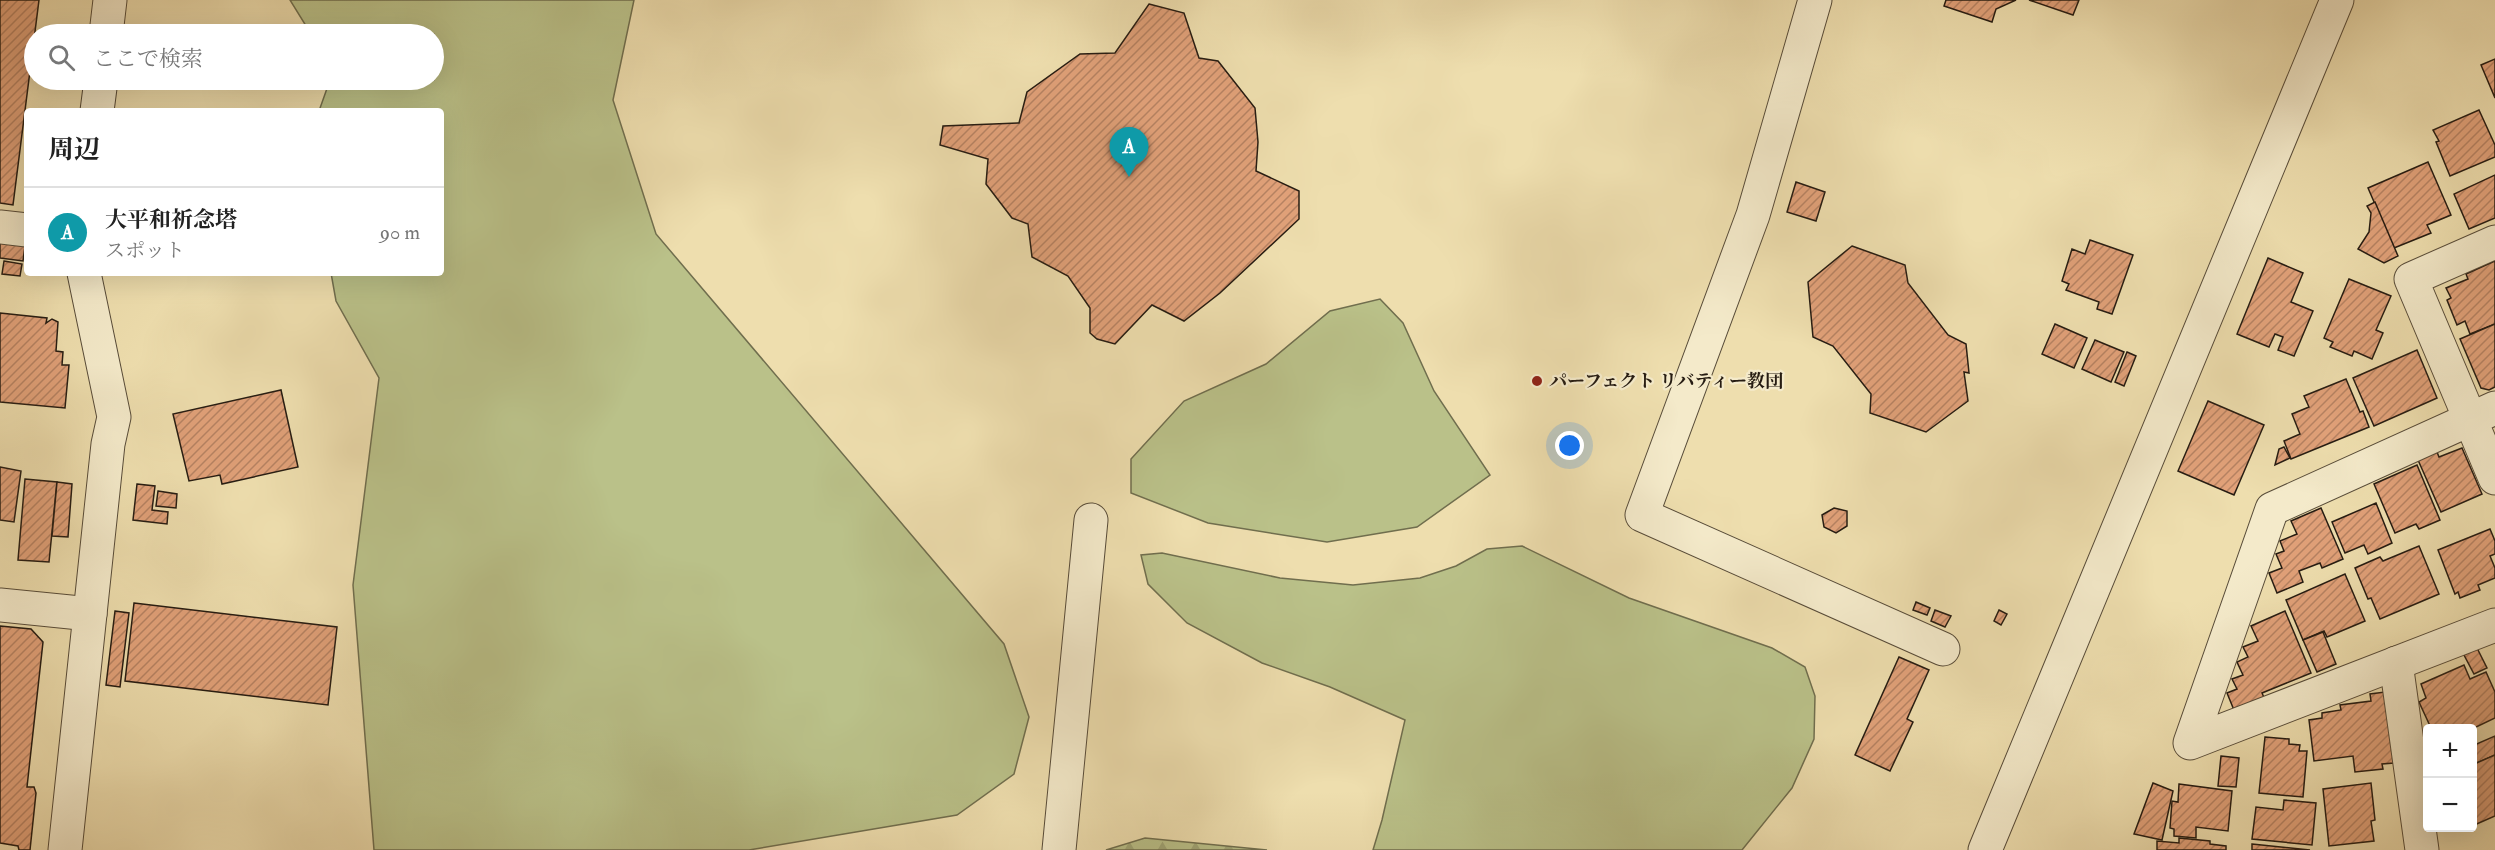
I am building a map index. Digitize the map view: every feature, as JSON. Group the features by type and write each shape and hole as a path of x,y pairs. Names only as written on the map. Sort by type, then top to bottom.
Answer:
{"street":[{"path":"107,24 110,0"},
{"path":"1815,0 1753,215 1642,515 1943,649"},
{"path":"1985,850 2337,0"},
{"path":"97,108 100,90"},
{"path":"0,227 24,230"},
{"path":"2495,242 2411,279 2482,413 2495,478"},
{"path":"64,850 108,444 114,417 85,276"},
{"path":"2482,413 2272,508 2190,743 2495,625"},
{"path":"1059,850 1091,520"},
{"path":"0,606 90,614"},
{"path":"2396,663 2422,850"}],"green space":[{"path":"290,0 634,0 613,100 656,234 1004,644 1029,717 1014,774 957,815 749,850 374,850 353,585 379,378 336,301 332,276 444,276 444,108 320,108 326,90 444,90 444,24 305,24"},
{"path":"1380,299 1403,323 1434,391 1490,475 1417,527 1327,542 1208,523 1131,493 1131,459 1184,401 1266,364 1330,311"},
{"path":"1522,546 1629,598 1772,648 1805,667 1815,696 1814,739 1792,788 1742,850 1373,850 1405,720 1330,687 1262,663 1187,623 1148,584 1141,555 1162,553 1280,578 1353,585 1420,578 1456,566 1487,549"},
{"path":"1145,838 1267,850 1106,850"}],"building":[{"path":"0,0 39,0 36,24 24,24 24,90 28,90 13,205 0,203"},
{"path":"1946,0 2016,0 1996,9 1992,22 1944,6"},
{"path":"2029,0 2079,0 2073,15"},
{"path":"1149,4 1184,13 1199,58 1218,61 1255,108 1258,142 1256,171 1299,191 1299,219 1220,293 1184,321 1152,305 1115,344 1097,339 1090,333 1090,308 1068,276 1032,257 1028,224 1012,218 986,184 988,159 940,145 943,126 1019,123 1027,92 1080,54 1115,53"},
{"path":"2495,59 2495,98 2481,65"},
{"path":"2479,110 2495,145 2495,157 2450,176 2436,142 2439,141 2433,130"},
{"path":"2428,162 2451,215 2427,225 2431,233 2394,248 2368,188"},
{"path":"2495,175 2495,218 2469,229 2454,194"},
{"path":"1796,182 1825,192 1816,221 1787,212"},
{"path":"2375,202 2398,256 2384,263 2358,249 2369,232 2371,213 2367,206"},
{"path":"2090,240 2133,255 2112,314 2097,309 2099,302 2066,290 2069,284 2062,281 2072,249 2085,254"},
{"path":"0,243 24,246 23,261 0,258"},
{"path":"1852,246 1905,265 1908,283 1948,335 1966,344 1969,373 1964,372 1968,401 1926,432 1870,413 1871,394 1833,346 1813,337 1808,282"},
{"path":"2268,258 2303,273 2291,302 2313,311 2294,356 2278,350 2283,337 2275,334 2269,347 2237,334"},
{"path":"4,261 22,264 20,276 2,274"},
{"path":"2495,261 2495,324 2470,334 2465,321 2457,325 2447,300 2451,298 2446,288 2468,279 2466,274"},
{"path":"2349,279 2391,296 2376,330 2383,333 2372,359 2354,351 2352,356 2330,347 2333,342 2324,338"},
{"path":"0,313 47,318 46,323 52,319 58,322 56,351 63,352 62,365 69,365 65,408 0,402"},
{"path":"2055,324 2087,338 2074,368 2042,354"},
{"path":"2495,324 2495,387 2489,390 2481,388 2460,339"},
{"path":"2095,340 2124,352 2111,382 2082,369"},
{"path":"2417,350 2437,398 2374,426 2353,378"},
{"path":"2127,352 2136,356 2124,386 2115,382"},
{"path":"2346,379 2369,427 2291,459 2284,441 2300,434 2292,414 2309,407 2304,396"},
{"path":"281,390 298,467 222,484 220,475 189,481 173,414"},
{"path":"2208,401 2264,425 2234,495 2178,471"},
{"path":"2284,447 2290,458 2275,465 2279,449"},
{"path":"2462,448 2482,494 2441,512 2418,460 2437,452 2439,457"},
{"path":"2417,465 2440,520 2419,529 2416,524 2395,533 2374,484"},
{"path":"0,467 21,471 14,522 0,520"},
{"path":"25,479 57,482 49,562 18,560"},
{"path":"57,482 72,484 68,537 52,536"},
{"path":"137,484 155,486 152,510 168,512 167,524 133,520"},
{"path":"158,491 177,494 176,508 156,506"},
{"path":"2376,503 2392,543 2368,554 2364,545 2345,553 2332,522"},
{"path":"1834,508 1847,511 1847,526 1836,533 1824,527 1822,515"},
{"path":"2321,508 2343,559 2322,568 2320,563 2299,571 2303,582 2277,593 2269,573 2282,568 2276,554 2284,551 2280,541 2297,534 2291,521"},
{"path":"2490,529 2495,541 2495,554 2490,556 2495,568 2495,578 2478,585 2480,590 2460,598 2458,592 2455,594 2438,550"},
{"path":"2419,546 2439,594 2380,619 2371,598 2368,599 2355,568 2380,557 2383,561"},
{"path":"2345,574 2365,621 2327,637 2324,631 2303,640 2286,600"},
{"path":"1916,602 1930,608 1927,615 1913,610"},
{"path":"134,603 337,627 328,705 125,681"},
{"path":"1935,610 1951,616 1945,627 1931,621"},
{"path":"1999,610 2007,614 2001,625 1994,621"},
{"path":"115,611 129,613 120,687 106,685"},
{"path":"2285,611 2311,673 2262,693 2266,702 2236,715 2227,693 2237,689 2232,679 2243,675 2237,662 2248,657 2243,647 2258,641 2251,626"},
{"path":"0,626 31,629 43,642 27,787 34,787 36,793 30,850 19,850 18,846 0,843"},
{"path":"2323,632 2336,664 2317,672 2303,640"},
{"path":"2477,648 2487,668 2474,674 2464,655"},
{"path":"1899,657 1929,670 1907,719 1913,722 1890,771 1855,755"},
{"path":"2464,665 2470,679 2486,672 2495,692 2495,718 2477,727 2477,724 2429,724 2419,702 2426,698 2421,684"},
{"path":"2385,692 2394,763 2382,764 2383,769 2355,772 2353,756 2314,761 2309,720 2322,718 2322,713 2341,710 2340,705 2371,701 2370,694"},
{"path":"2495,736 2495,755 2477,763 2477,744"},
{"path":"2265,737 2289,739 2289,744 2300,745 2299,751 2307,751 2303,797 2259,793"},
{"path":"2495,755 2495,816 2477,824 2477,778 2477,763"},
{"path":"2221,756 2239,758 2236,787 2218,786"},
{"path":"2153,783 2173,791 2162,840 2134,834"},
{"path":"2371,783 2375,820 2371,821 2374,841 2329,846 2323,789"},
{"path":"2179,784 2232,791 2228,831 2196,827 2196,838 2174,836 2174,829 2170,828 2172,801 2178,802"},
{"path":"2284,800 2316,803 2312,845 2252,839 2256,807 2283,810"},
{"path":"2179,838 2210,841 2210,844 2226,846 2226,850 2157,850 2157,841 2179,843"},
{"path":"2252,844 2310,850 2252,850"}],"place":[{"name":"大平和祈念塔","path":"1129,177"},
{"name":"パーフェクト リバティー教団","path":"1537,381"}]}
